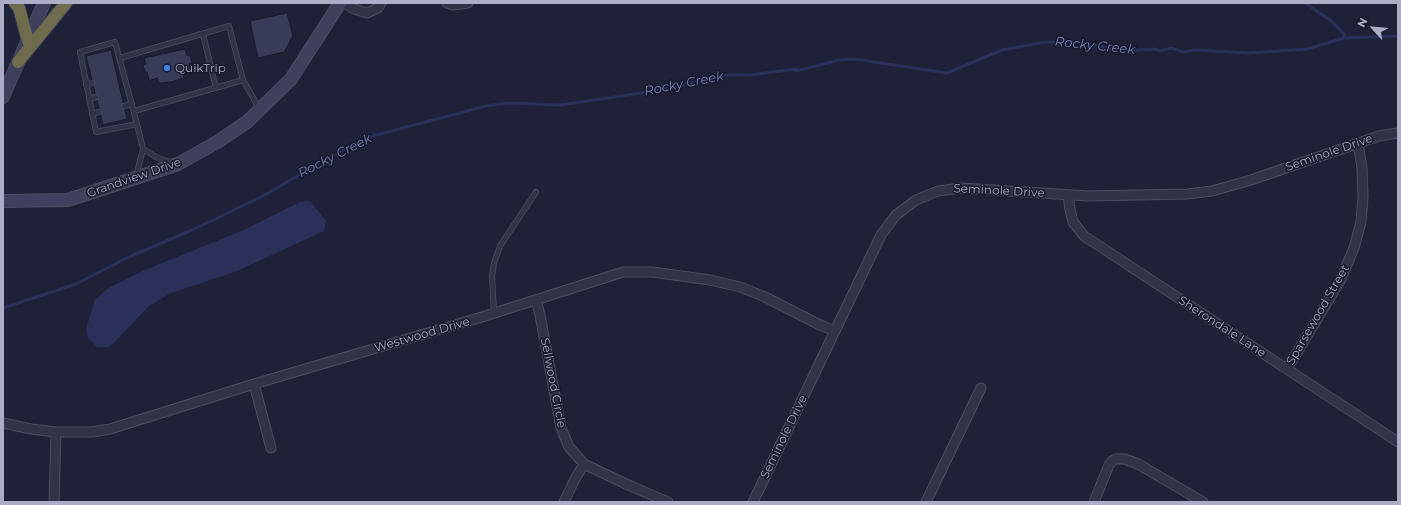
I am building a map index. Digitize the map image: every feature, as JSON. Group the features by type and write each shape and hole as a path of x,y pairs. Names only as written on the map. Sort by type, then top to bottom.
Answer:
{"highway":[{"path":"15,3 19,8 28,41"},
{"path":"18,62 66,3"}],"street":[{"path":"3,97 44,3"},
{"name":"Grandview Drive","path":"3,201 68,200 178,164 219,141 248,121 291,79 340,3"},
{"path":"345,3 354,9 367,13 378,8 381,3"},
{"path":"447,3 453,5 468,3"},
{"name":"Seminole Drive","path":"753,502 881,235 896,215 916,200 938,191 961,188 1068,195 1187,194 1212,191 1251,180 1379,136 1398,133"},
{"name":"Sparsewood Street","path":"1287,370 1340,281 1354,248 1361,222 1363,198 1362,168 1358,143"},
{"name":"Sherondale Lane","path":"1068,195 1073,222 1084,236 1398,442"},
{"name":"Westwood Drive","path":"3,422 31,429 56,432 92,432 110,429 254,384 494,313 614,274 633,271 652,272 710,280 740,287 765,297 835,331"},
{"name":"Sellwood Circle","path":"536,300 561,428 569,447 584,464 668,502"},
{"path":"254,384 271,448"},
{"path":"926,502 981,388"},
{"path":"54,502 56,432"},
{"path":"1094,502 1109,464 1116,459 1125,459 1138,464 1203,502"},
{"path":"564,502 584,464"}],"lane":[{"path":"114,62 229,26 243,80 260,110"},
{"path":"203,34 216,88"},
{"path":"135,179 142,149 137,124 134,111 115,42 80,52 96,132 137,124"},
{"path":"83,69 89,68"},
{"path":"117,77 124,75"},
{"path":"134,111 243,80"},
{"path":"86,84 92,83"},
{"path":"121,91 128,89"},
{"path":"89,99 96,97"},
{"path":"124,106 132,104"},
{"path":"92,114 99,112"},
{"path":"142,149 158,158 178,164"},
{"path":"494,313 492,276 494,263 500,246 536,192"}],"water":[{"path":"310,201 326,221 324,231 237,271 171,293 149,306 110,347 97,347 88,338 86,329 95,300 107,289 145,270 246,229 300,202"}],"building":[{"path":"287,13 293,36 284,52 258,58 250,21"},
{"name":"QuikTrip","path":"185,49 187,56 190,55 192,63 189,64 192,72 183,74 184,78 171,82 160,83 157,78 149,81 147,72 145,72 143,65 146,64 144,58"},
{"path":"111,50 127,119 103,125 86,56"}],"waterway":[{"path":"1305,3 1330,20 1344,34 1344,38"},
{"name":"Rocky Creek","path":"3,308 76,284 131,256 190,231 261,197 339,152 373,136 486,106 509,103 560,105 655,91 726,75 749,75 796,69 796,71 839,60 854,59 947,73 1002,50 1046,42 1079,42 1123,51 1154,49 1160,51 1171,48 1184,52 1194,50 1249,53 1307,49 1344,38 1398,36"}],"place":[{"name":"QuikTrip","path":"167,68"}]}
